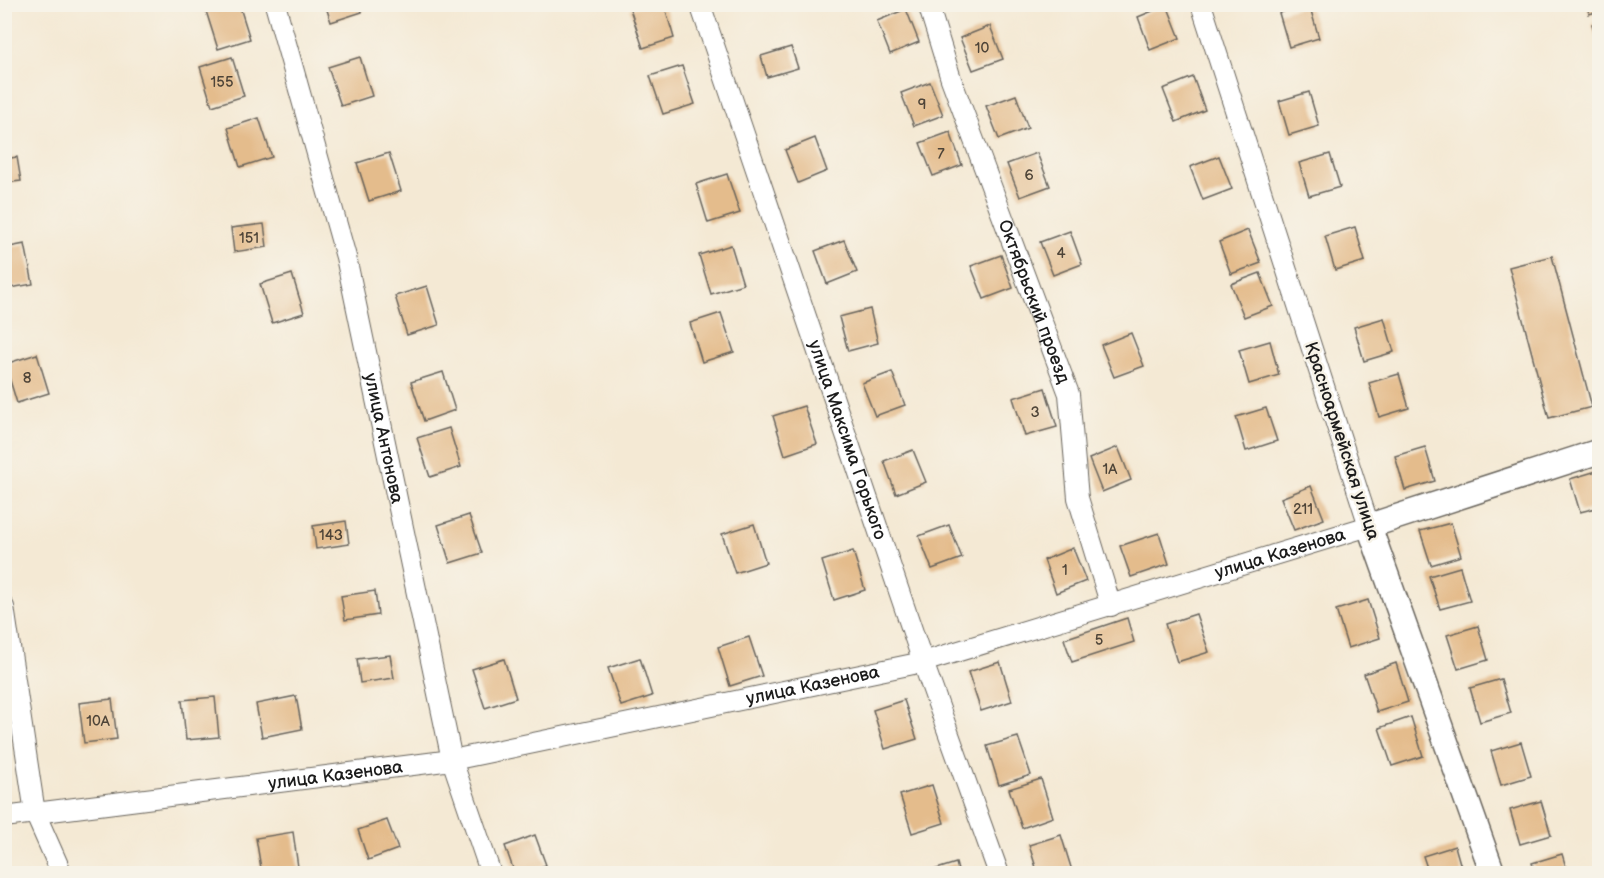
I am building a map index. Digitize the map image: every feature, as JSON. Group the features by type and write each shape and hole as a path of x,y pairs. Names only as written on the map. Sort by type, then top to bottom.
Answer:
{"street":[{"name":"улица Антонова","path":"275,4 346,257 452,760 490,873"},
{"name":"улица Максима Горького","path":"700,4 923,663 999,873"},
{"name":"Октябрьский проезд","path":"928,4 951,79 1069,394 1078,498 1111,606"},
{"name":"Красноармейская улица","path":"1201,4 1369,526 1493,873"},
{"name":"улица Казенова","path":"4,817 452,760 923,663 1369,526 1599,451"},
{"path":"4,607 35,813 62,873"}],"building":[{"path":"226,4 239,4 250,39 218,49 206,11"},
{"path":"325,4 360,4 362,12 331,22"},
{"path":"646,4 664,4 674,38 643,48 630,9"},
{"path":"1309,4 1319,38 1289,47 1279,13"},
{"path":"1167,5 1180,38 1150,50 1138,17"},
{"path":"1587,5 1600,5 1600,11 1589,14"},
{"path":"906,9 919,42 890,54 877,21"},
{"path":"1600,22 1600,46 1599,46 1592,24"},
{"path":"990,26 1003,59 973,70 960,38"},
{"path":"791,47 798,68 767,77 761,56"},
{"path":"232,57 244,96 212,106 200,67"},
{"path":"360,57 372,96 341,106 328,67"},
{"path":"682,66 695,104 663,114 650,76"},
{"path":"1193,77 1205,110 1176,122 1163,89"},
{"path":"930,82 943,115 914,126 901,93"},
{"path":"1309,92 1319,126 1289,135 1279,101"},
{"path":"1016,95 1028,128 999,139 986,106"},
{"path":"259,118 272,157 240,167 228,128"},
{"path":"950,132 962,165 933,176 920,143"},
{"path":"815,138 827,171 798,183 785,150"},
{"path":"389,153 401,191 369,201 357,163"},
{"path":"1037,153 1050,186 1020,197 1007,164"},
{"path":"1330,154 1340,187 1309,196 1299,163"},
{"path":"1219,156 1232,189 1203,200 1190,167"},
{"path":"17,157 21,181 4,183 4,159"},
{"path":"727,174 740,213 708,223 696,184"},
{"path":"264,224 267,247 234,252 231,228"},
{"path":"1355,227 1365,261 1335,270 1325,236"},
{"path":"1248,230 1261,263 1231,274 1219,242"},
{"path":"1070,231 1082,264 1053,275 1040,242"},
{"path":"844,240 857,272 827,284 815,251"},
{"path":"25,244 33,284 4,289 4,248"},
{"path":"731,245 743,284 711,294 699,255"},
{"path":"1001,255 1013,288 984,299 971,266"},
{"path":"1552,256 1592,407 1549,418 1509,267"},
{"path":"1260,273 1273,306 1244,317 1231,284"},
{"path":"292,274 304,313 272,323 260,284"},
{"path":"427,286 439,325 407,335 395,296"},
{"path":"870,309 878,343 848,351 839,317"},
{"path":"721,313 734,352 702,362 690,323"},
{"path":"1384,318 1394,352 1364,361 1354,327"},
{"path":"1131,333 1144,366 1114,377 1101,345"},
{"path":"1270,341 1279,375 1249,384 1239,350"},
{"path":"37,354 49,393 17,403 5,364"},
{"path":"443,372 455,410 424,421 411,382"},
{"path":"892,372 905,405 875,416 862,383"},
{"path":"1399,374 1409,408 1379,417 1369,383"},
{"path":"1045,388 1057,427 1025,436 1013,398"},
{"path":"804,406 817,444 785,455 773,416"},
{"path":"1266,408 1277,441 1246,451 1236,417"},
{"path":"449,428 461,467 430,477 417,438"},
{"path":"1118,447 1131,480 1102,492 1089,459"},
{"path":"1425,447 1435,481 1405,490 1395,456"},
{"path":"913,450 926,482 896,494 884,461"},
{"path":"1600,470 1600,507 1580,512 1570,479"},
{"path":"1311,486 1324,519 1294,530 1281,498"},
{"path":"469,515 482,553 450,563 438,525"},
{"path":"346,521 349,544 316,549 313,526"},
{"path":"1451,523 1461,556 1431,565 1420,531"},
{"path":"754,524 766,563 735,573 722,534"},
{"path":"949,525 962,558 932,569 919,536"},
{"path":"1159,533 1169,564 1131,577 1120,546"},
{"path":"1073,548 1086,581 1056,593 1044,560"},
{"path":"853,551 865,590 834,600 822,561"},
{"path":"1460,567 1470,601 1440,609 1429,576"},
{"path":"375,591 378,615 345,620 341,596"},
{"path":"1368,600 1380,638 1348,648 1336,610"},
{"path":"1196,614 1209,652 1177,662 1165,624"},
{"path":"1127,618 1134,642 1072,662 1064,639"},
{"path":"1478,626 1488,660 1458,669 1447,635"},
{"path":"749,637 762,676 730,686 718,647"},
{"path":"390,655 394,678 360,683 357,659"},
{"path":"640,658 652,696 621,706 608,668"},
{"path":"504,659 516,698 485,708 472,669"},
{"path":"1000,662 1012,701 981,711 968,672"},
{"path":"1396,663 1408,702 1377,712 1364,674"},
{"path":"1501,679 1511,713 1480,722 1470,688"},
{"path":"296,696 302,729 262,737 256,704"},
{"path":"215,697 219,737 186,740 182,700"},
{"path":"112,699 117,739 84,743 79,703"},
{"path":"904,700 917,739 885,749 873,710"},
{"path":"1411,717 1423,756 1392,766 1379,728"},
{"path":"1018,737 1031,775 999,785 987,746"},
{"path":"1521,742 1531,776 1501,785 1491,751"},
{"path":"1041,779 1053,817 1022,828 1009,789"},
{"path":"932,785 944,823 912,833 900,795"},
{"path":"1541,801 1551,835 1520,844 1510,810"},
{"path":"387,820 398,849 368,860 358,830"},
{"path":"293,832 299,874 262,874 256,838"},
{"path":"535,835 546,865 522,874 515,874 505,846"},
{"path":"1061,835 1073,874 1038,874 1029,845"},
{"path":"1455,846 1463,874 1429,874 1423,856"},
{"path":"1562,854 1568,874 1535,874 1532,863"},
{"path":"956,863 959,874 924,874 924,873"}]}
